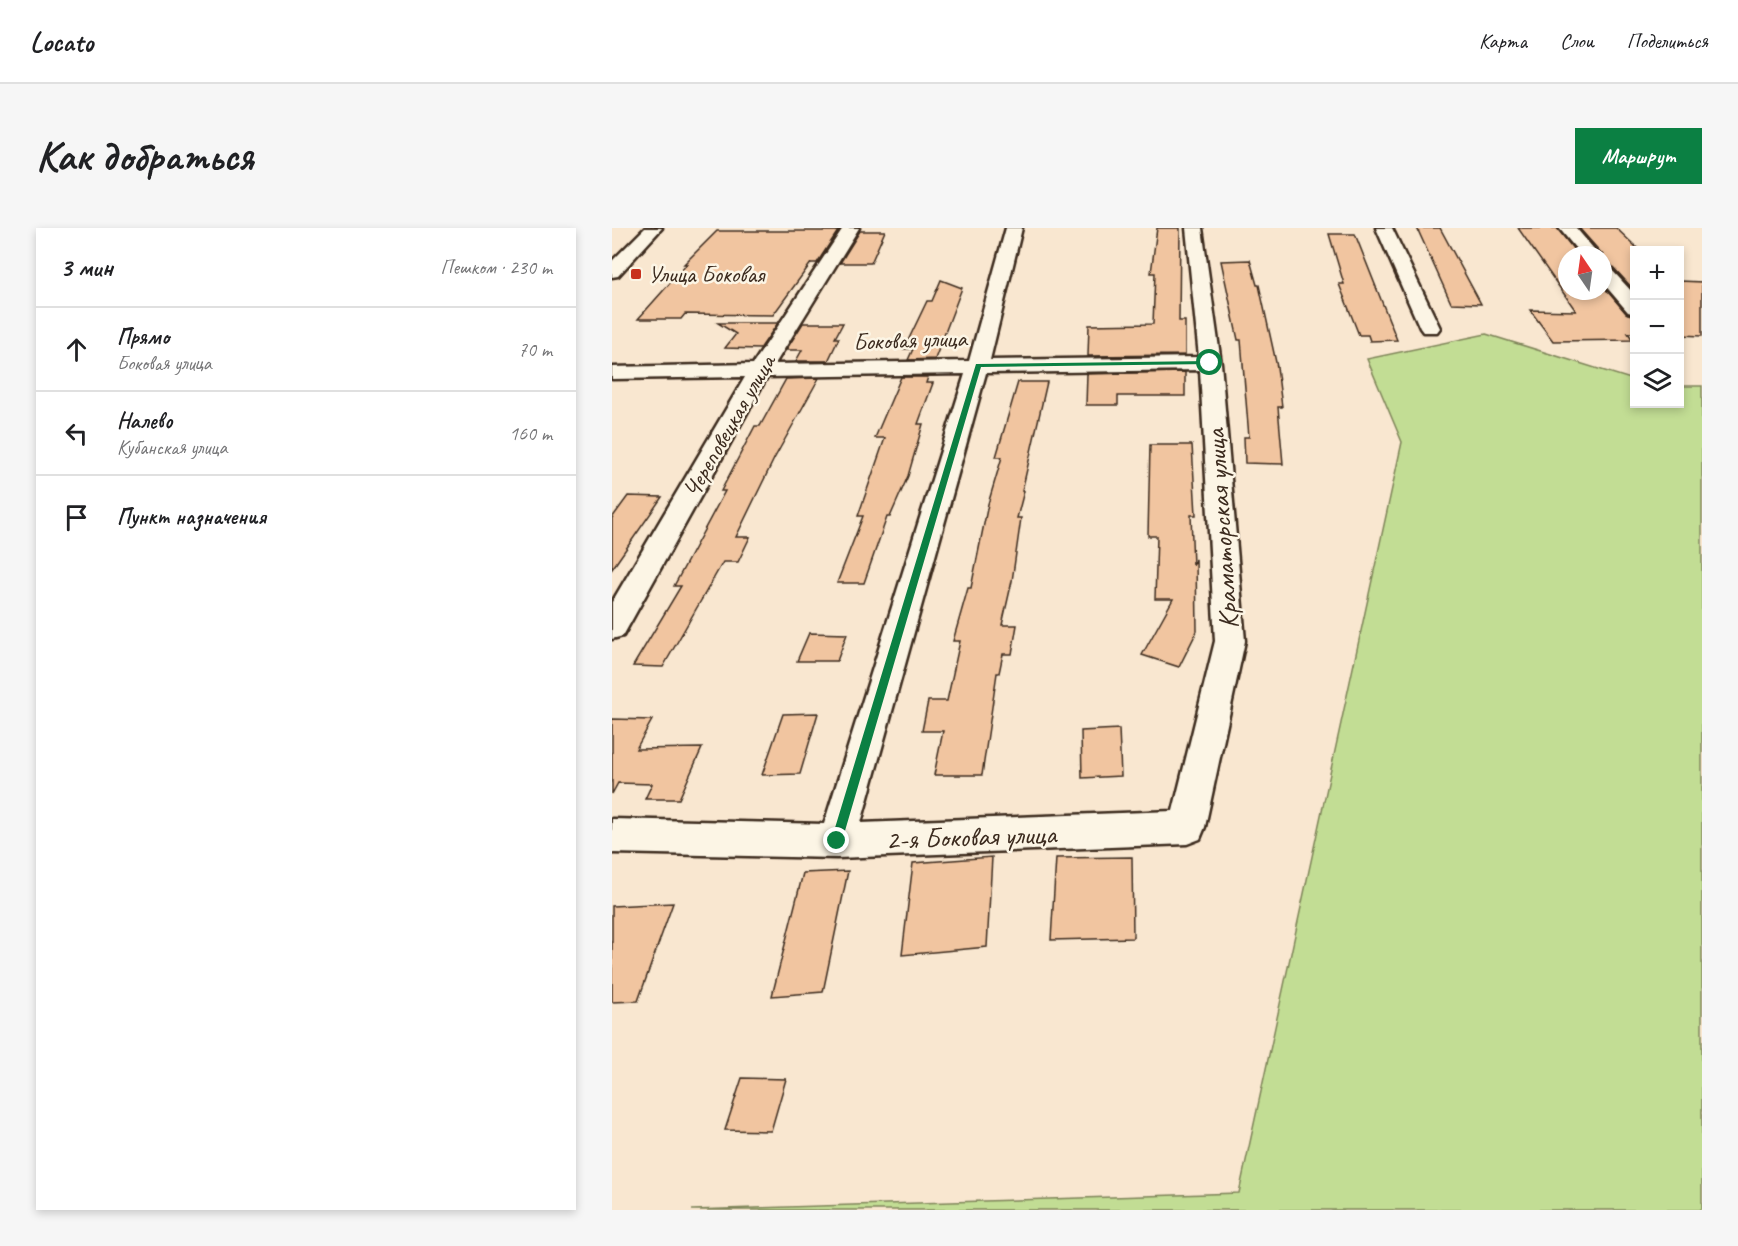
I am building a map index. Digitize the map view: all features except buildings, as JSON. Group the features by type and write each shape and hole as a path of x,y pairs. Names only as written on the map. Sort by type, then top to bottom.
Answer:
{"street":[{"path":"612,272 654,228"},
{"name":"Череповецкая улица","path":"612,628 759,372 851,228"},
{"path":"837,841 978,365 1014,228"},
{"name":"Краматорская улица","path":"1187,827 1230,641 1210,363 1194,228"},
{"path":"1384,228 1431,328"},
{"path":"1567,228 1582,246"},
{"path":"1612,281 1630,302"},
{"name":"Боковая улица","path":"612,373 759,372 978,365 1210,363"},
{"name":"2-я Боковая улица","path":"612,836 837,841 1187,827"}],"green space":[{"path":"1486,334 1630,379 1630,408 1684,408 1684,386 1702,386 1702,1210 692,1210 1239,1193 1402,442 1367,359"}],"place":[{"name":"Улица Боковая","path":"636,274"}],"route":[{"path":"837,841 978,365 1210,363"}]}
